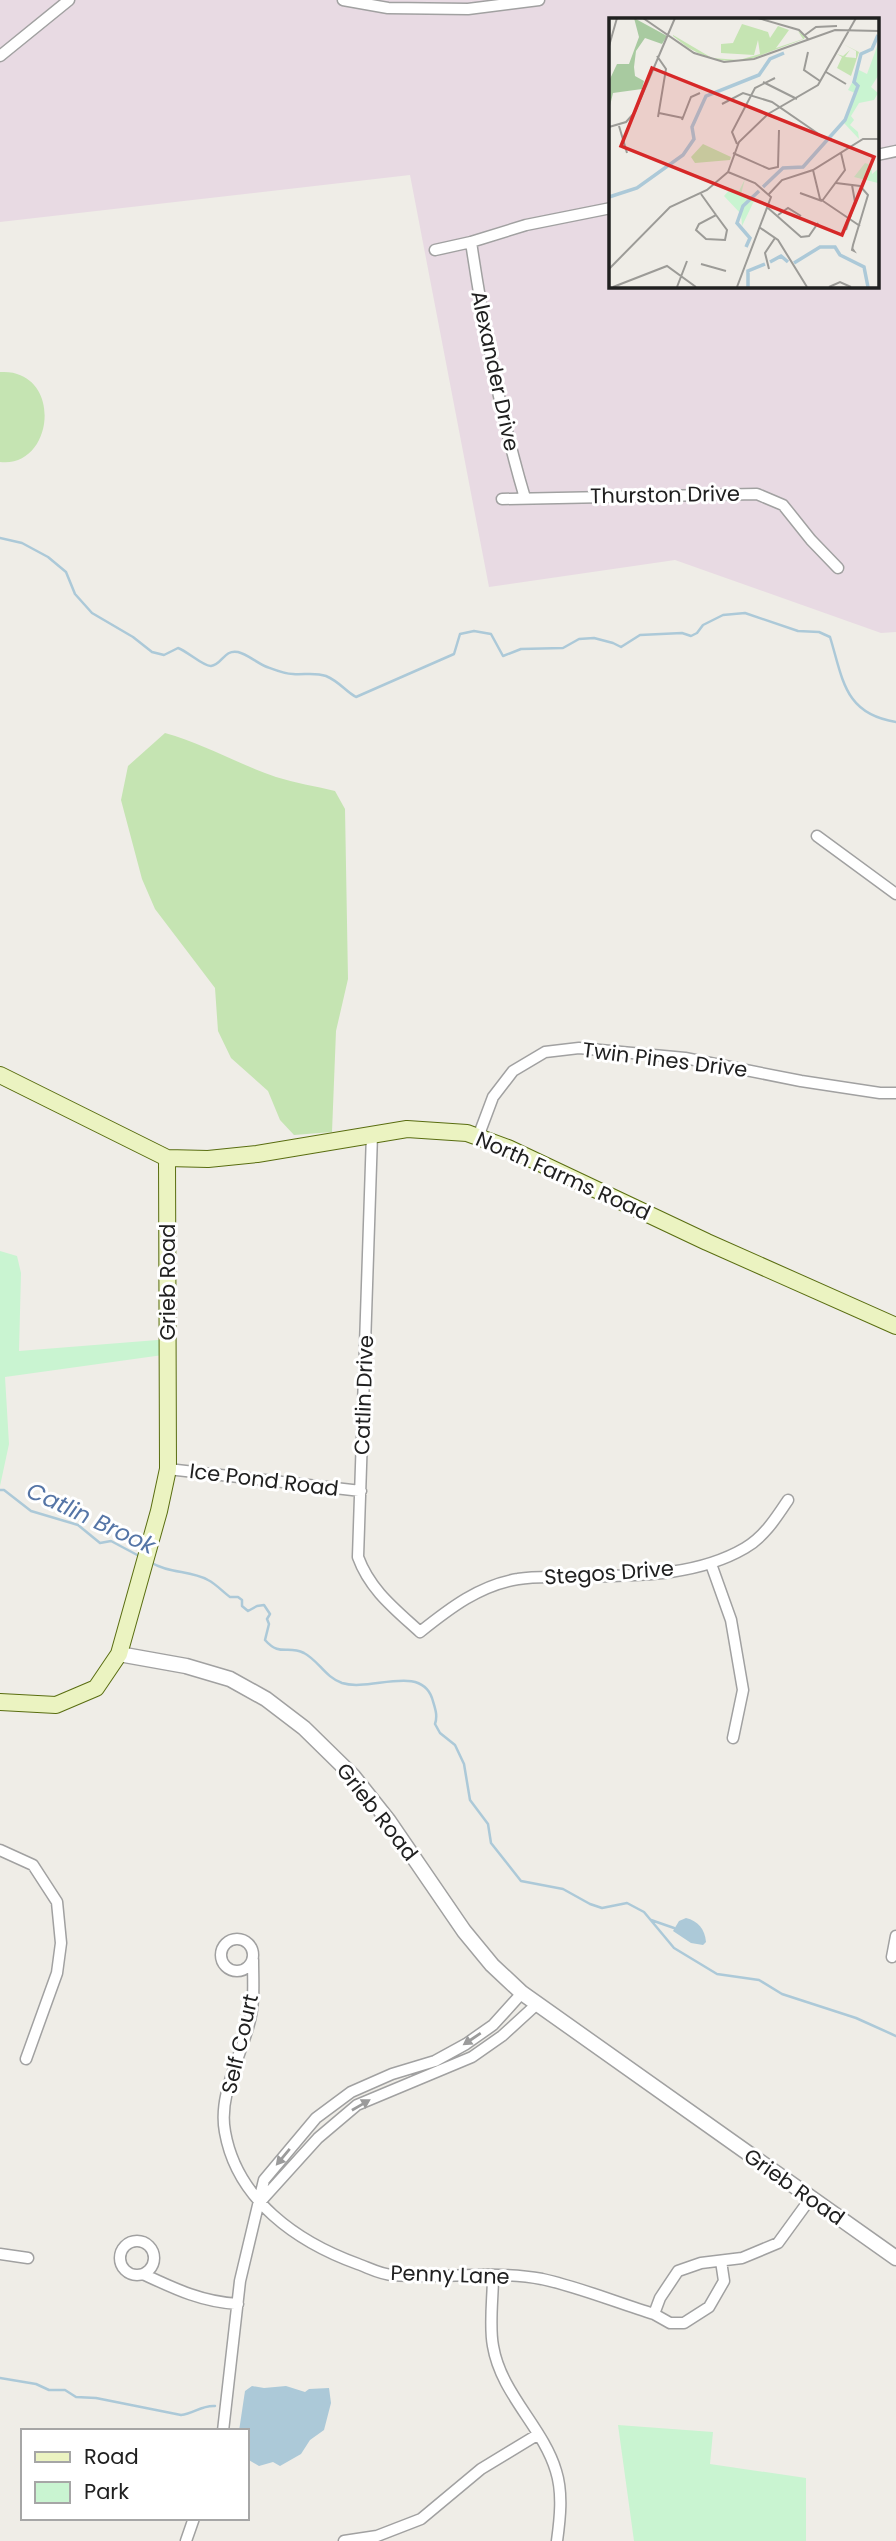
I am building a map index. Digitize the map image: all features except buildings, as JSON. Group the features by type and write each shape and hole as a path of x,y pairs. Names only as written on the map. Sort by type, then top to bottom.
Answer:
{"main road":[{"path":"0,1075 167,1158"},
{"name":"North Farms Road","path":"167,1158 208,1159 257,1154 407,1129 467,1133 508,1148 896,1326"},
{"name":"Grieb Road","path":"119,1654 168,1469 167,1158"},
{"path":"0,1702 56,1705 96,1688 119,1654"}],"street":[{"path":"0,57 69,0"},
{"path":"343,0 388,8 431,9 468,9 539,0"},
{"path":"878,155 896,151"},
{"path":"435,250 526,225 609,208"},
{"name":"Alexander Drive","path":"471,242 487,349 507,437 525,498"},
{"name":"Thurston Drive","path":"502,499 757,494 783,505 838,568"},
{"path":"817,836 896,894"},
{"name":"Twin Pines Drive","path":"478,1137 493,1097 513,1071 545,1052 579,1048 685,1058 801,1081 896,1093"},
{"name":"Catlin Drive","path":"372,1134 358,1557 365,1576 380,1595 420,1632"},
{"name":"Ice Pond Road","path":"168,1469 361,1492"},
{"name":"Stegos Drive","path":"420,1632 455,1604 485,1588 519,1579 644,1575 711,1563 747,1547 768,1529 788,1500"},
{"path":"711,1563 731,1620 743,1690 733,1738"},
{"name":"Grieb Road","path":"119,1654 186,1666 230,1679 266,1699 304,1728 353,1776 388,1820 464,1931 492,1965 522,1993 896,2258"},
{"path":"0,1850 33,1865 57,1902 61,1943 57,1973 26,2059"},
{"path":"892,1957 896,1936"},
{"name":"Self Court","path":"253,1960 254,1998 227,2095 224,2130 236,2168 259,2203"},
{"path":"223,2429 246,2246 264,2180 316,2118 351,2092 392,2074 435,2060 466,2044 493,2025 522,1993"},
{"path":"259,2203 318,2138 357,2105 472,2057 502,2036 537,2004"},
{"path":"654,2314 660,2298 678,2271 689,2266 742,2258 778,2243 810,2199"},
{"name":"Penny Lane","path":"259,2203 282,2224 335,2256 390,2275 542,2279 654,2314 670,2323 684,2323 709,2307 723,2281 721,2261"},
{"path":"0,2254 28,2258"},
{"path":"143,2274 187,2295 215,2303 238,2304"},
{"path":"493,2276 493,2346 505,2381 550,2455 557,2473 560,2519 557,2541"},
{"path":"344,2541 377,2536 421,2519 481,2469 537,2435"},
{"path":"186,2541 193,2520"}],"shaded area":[{"path":"0,0 896,0 896,632 881,633 675,560 489,587 410,175 0,222"}],"green space":[{"path":"0,372 15,373 31,382 40,394 44,410 44,426 39,440 30,453 17,461 0,462"},
{"path":"165,733 276,777 335,791 345,809 348,979 336,1031 332,1132 294,1135 280,1120 268,1091 231,1058 218,1031 215,988 155,909 142,879 121,800 128,766"},
{"path":"0,1251 17,1256 21,1273 19,1351 170,1339 170,1354 5,1377 9,1444 0,1486"},
{"path":"618,2425 713,2432 710,2464 806,2478 806,2541 634,2541"}],"water":[{"path":"686,1918 697,1923 702,1929 706,1942 703,1945 691,1943 673,1931 679,1921"},
{"path":"252,2386 286,2386 305,2392 309,2389 329,2388 331,2403 324,2430 310,2440 301,2454 280,2466 273,2462 259,2466 248,2460 248,2429 239,2429 245,2391"}],"waterway":[{"path":"0,538 22,543 48,557 66,572 75,594 92,613 133,637 152,652 164,655 178,648 211,666 229,653 238,652 283,673 326,676 356,697 454,654 460,634 474,631 491,634 503,656 521,649 563,648 579,639 594,638 621,647 640,635 682,633 691,636 703,625 723,615 745,613 798,631 819,632 830,637 843,680 856,703 879,718 896,722"},
{"name":"Catlin Brook","path":"0,1490 4,1490 31,1511 78,1525 100,1543 111,1541 141,1557"},
{"name":"Catlin Brook","path":"150,1562 208,1580 230,1597 242,1600 242,1606 248,1611 264,1605 270,1614 265,1640 275,1648 304,1653 342,1683 353,1685 406,1681 426,1688 435,1708 435,1724 440,1733 455,1745 464,1764 470,1800 488,1824 491,1843 521,1881 563,1889 602,1908 627,1903 644,1912 674,1948 717,1974 759,1980 782,1994 856,2018 896,2036"},
{"path":"651,1920 674,1928"},
{"path":"0,2378 36,2384 49,2390 65,2390 76,2397 96,2398 181,2415 215,2406"}]}
